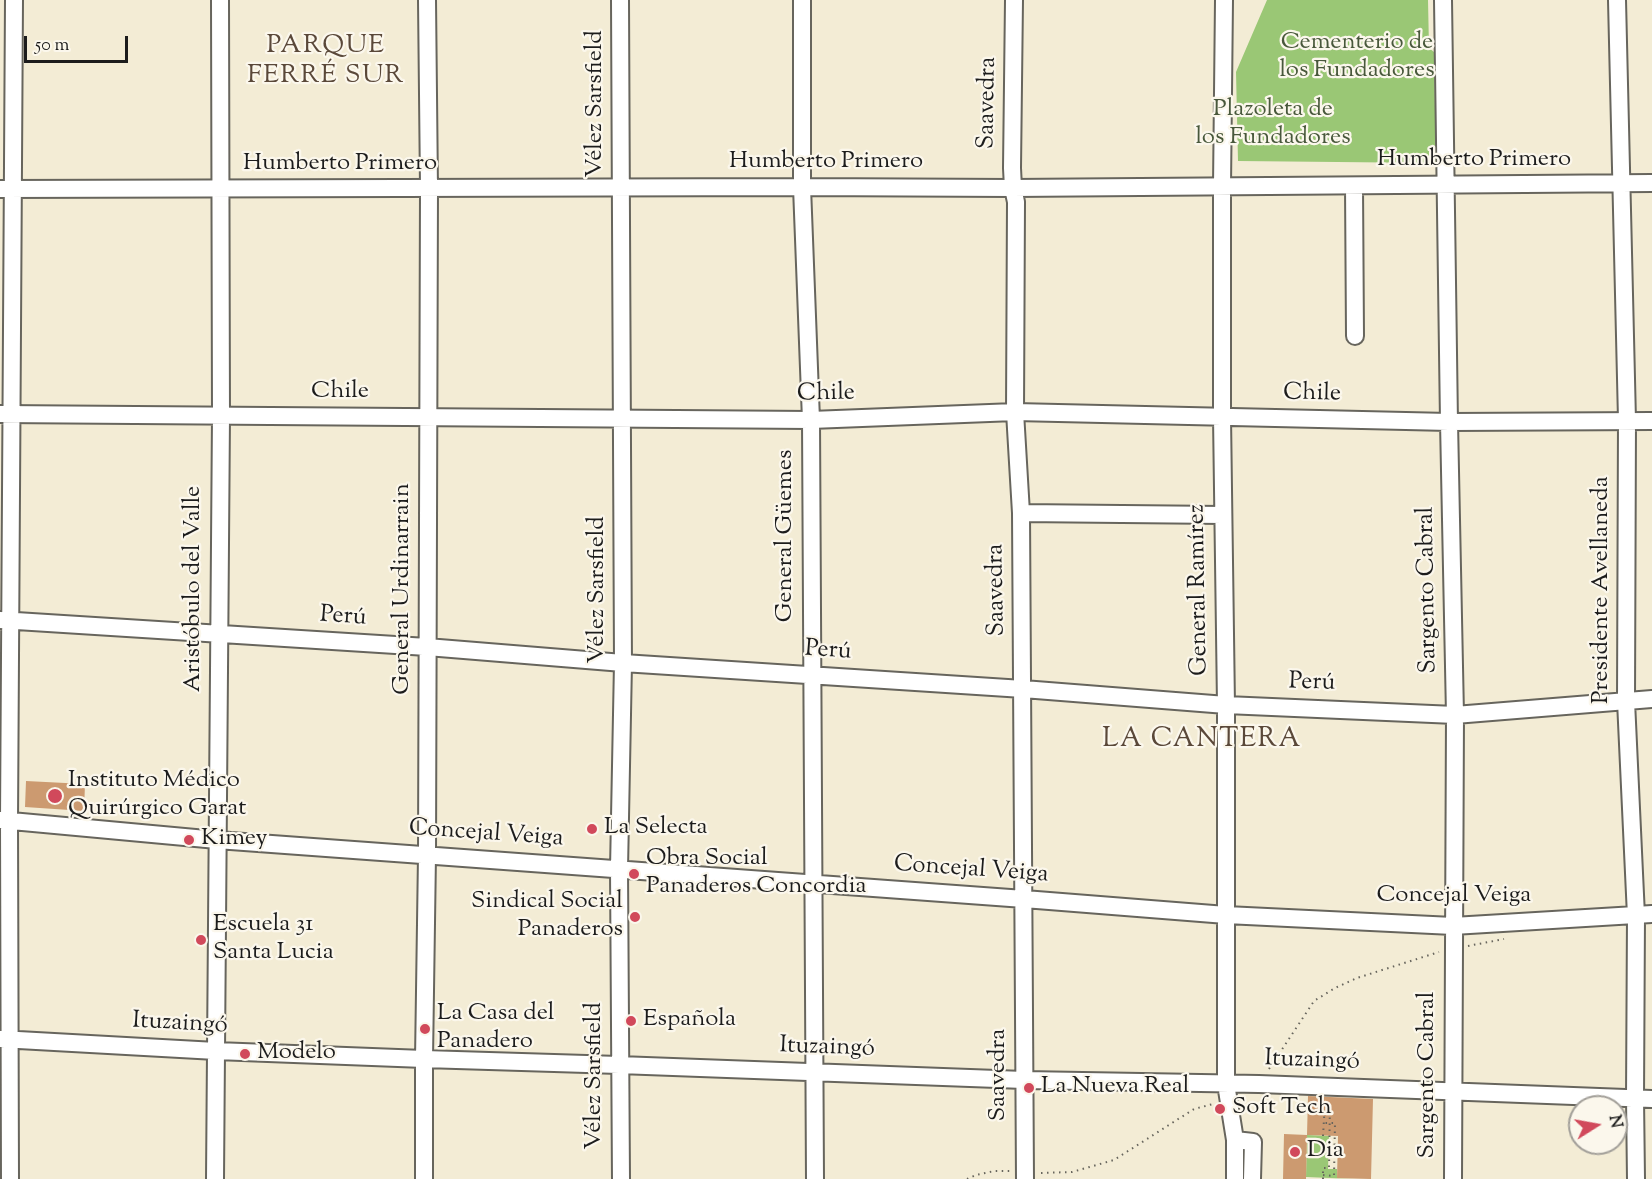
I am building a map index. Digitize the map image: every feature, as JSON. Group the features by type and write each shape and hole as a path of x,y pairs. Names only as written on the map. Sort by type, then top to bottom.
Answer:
{"street":[{"path":"10,1179 5,1040 4,820 7,189 14,0"},
{"name":"Aristóbulo del Valle","path":"215,1179 220,0"},
{"name":"General Urdinarrain","path":"424,1179 429,188 427,0"},
{"name":"Vélez Sarsfield","path":"620,0 623,663 619,869 621,1179"},
{"name":"General Güemes","path":"802,0 802,187 811,420 815,1179"},
{"name":"Saavedra","path":"1014,0 1012,168 1016,202 1015,412 1021,513 1025,1175"},
{"name":"General Ramírez","path":"1224,0 1222,515 1226,705 1228,1092 1235,1140 1235,1179"},
{"name":"Sargento Cabral","path":"1443,0 1455,715 1453,1179"},
{"name":"Presidente Avellaneda","path":"1617,0 1627,420 1626,701 1644,915 1635,1098 1636,1179"},
{"name":"Humberto Primero","path":"7,189 1013,188 1652,183"},
{"path":"1354,186 1355,336"},
{"name":"Chile","path":"6,414 811,420 1015,412 1449,422 1652,421"},
{"path":"1021,513 1222,515"},
{"name":"Perú","path":"5,620 427,647 1226,705 1455,715 1652,699"},
{"name":"Concejal Veiga","path":"4,820 217,840 1226,915 1453,926 1644,915"},
{"name":"Ituzaingó","path":"5,1040 216,1051 1024,1080 1228,1092 1259,1084 1328,1091 1453,1091 1652,1099"},
{"path":"1235,1140 1253,1142 1252,1179"}],"path":[{"path":"1259,1084 1314,1001 1335,988 1357,978 1428,954 1510,938"},
{"path":"1324,1123 1335,1123 1334,1176 1323,1177 1323,1168 1329,1168 1328,1091"},
{"path":"1323,1136 1328,1091"},
{"path":"968,1179 994,1171 1025,1175 1072,1172 1114,1160 1194,1109 1228,1092"}],"green space":[{"path":"1267,0 1428,0 1429,48 1434,52 1436,163 1238,161 1236,72"},
{"path":"1307,1135 1329,1136 1328,1169 1337,1169 1337,1178 1354,1179 1306,1177"}],"building":[{"name":"Instituto Médico Quirúrgico Garat","path":"26,781 85,784 84,811 25,807"},
{"path":"1308,1096 1373,1099 1371,1179 1337,1178 1338,1136 1307,1135"},
{"name":"Dia","path":"1284,1134 1307,1135 1306,1179 1283,1179"}],"place":[{"name":"Instituto Médico Quirúrgico Garat","path":"55,796"},
{"name":"La Selecta","path":"592,829"},
{"name":"Kimey","path":"189,840"},
{"name":"Obra Social Panaderos Concordia","path":"634,874"},
{"name":"Sindical Social Panaderos","path":"635,917"},
{"name":"Escuela 31 Santa Lucia","path":"201,940"},
{"name":"Española","path":"631,1021"},
{"name":"La Casa del Panadero","path":"425,1029"},
{"name":"Modelo","path":"245,1054"},
{"name":"La Nueva Real","path":"1029,1088"},
{"name":"Soft Tech","path":"1220,1109"},
{"name":"Dia","path":"1295,1152"}],"district":[{"name":"PARQUE FERRÉ SUR","path":"326,63"},
{"name":"LA CANTERA","path":"1202,741"}],"park label":[{"name":"Cementerio de los Fundadores","path":"1357,58"},
{"name":"Plazoleta de los Fundadores","path":"1273,125"}]}
